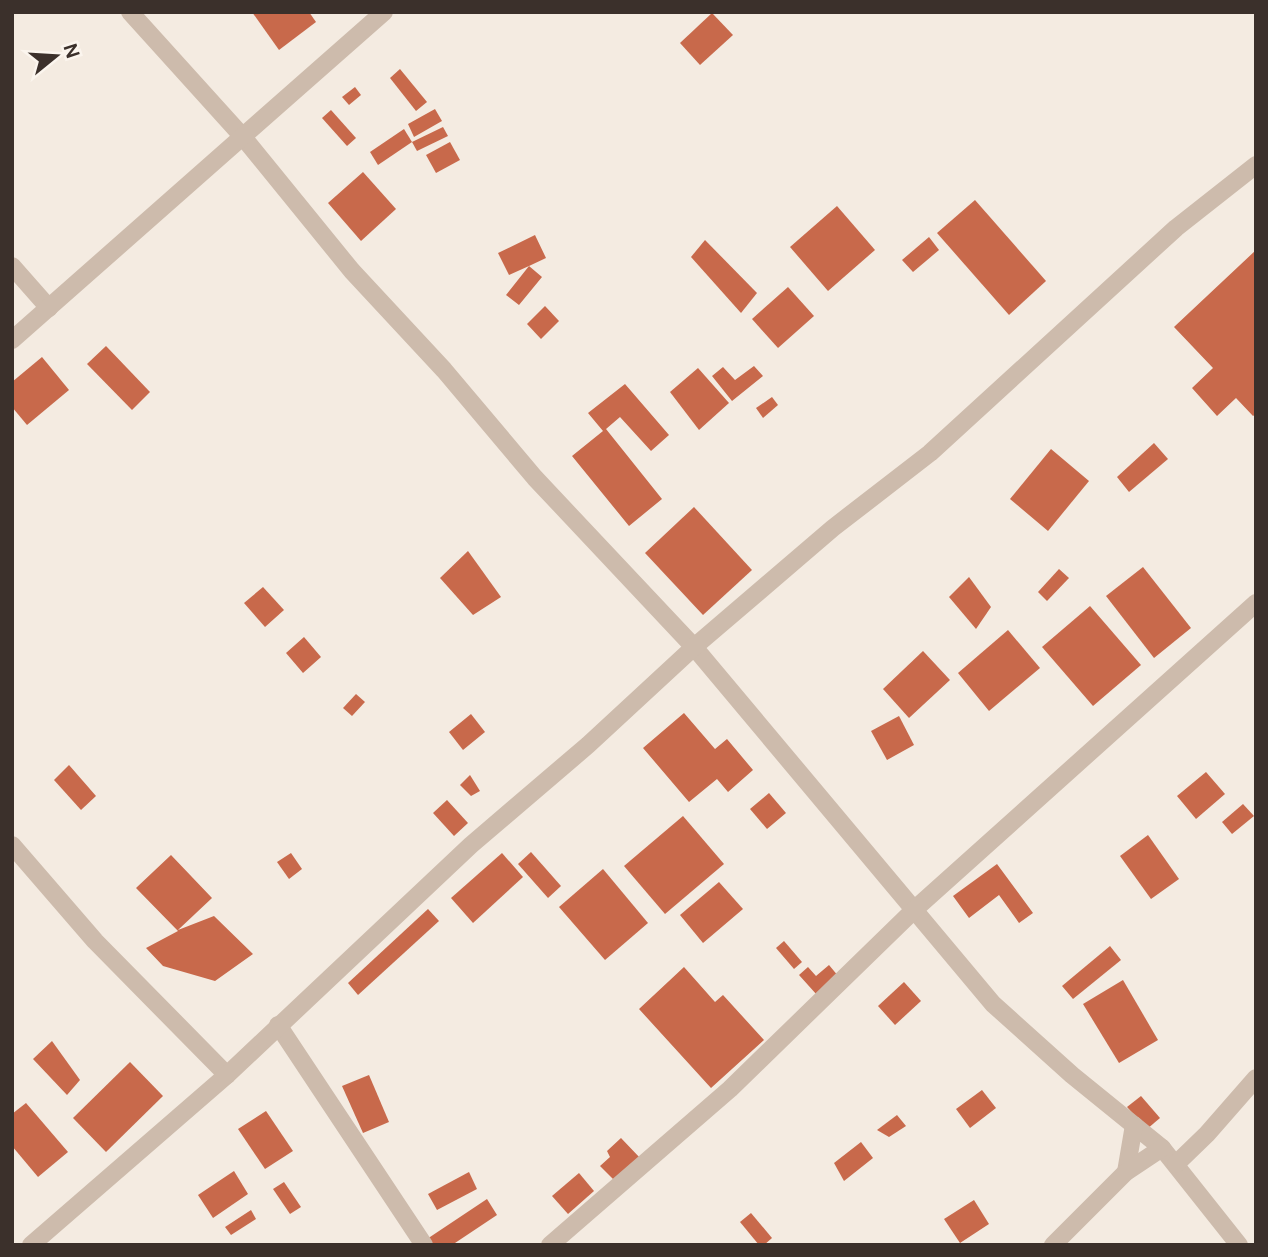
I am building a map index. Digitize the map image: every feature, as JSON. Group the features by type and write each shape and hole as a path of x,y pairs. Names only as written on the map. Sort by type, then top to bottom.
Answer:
{"street":[{"path":"130,12 243,137 352,271 444,370 536,478 694,647 992,1004 1072,1075 1162,1149 1239,1245"},
{"path":"12,340 384,12"},
{"path":"31,1245 226,1075 471,845 588,746 694,647 833,528 930,453 1175,228 1256,165"},
{"path":"12,266 49,308"},
{"path":"550,1245 730,1089 915,909 1256,603"},
{"path":"12,845 95,941 226,1075"},
{"path":"278,1025 424,1245"},
{"path":"1176,1164 1207,1134 1256,1078"},
{"path":"1126,1172 1134,1125"},
{"path":"1053,1245 1126,1172 1162,1149"}],"building":[{"path":"252,12 309,12 316,22 279,50"},
{"path":"712,13 733,35 700,65 680,43"},
{"path":"400,69 427,102 416,111 390,78"},
{"path":"355,87 361,95 349,105 342,97"},
{"path":"435,109 442,121 414,137 408,124"},
{"path":"331,110 356,138 347,146 322,118"},
{"path":"443,127 448,136 417,151 412,142"},
{"path":"404,129 412,142 378,165 370,152"},
{"path":"450,142 460,160 436,173 426,155"},
{"path":"363,172 396,209 361,241 328,203"},
{"path":"975,200 1046,281 1009,315 937,233"},
{"path":"837,206 875,250 828,291 790,247"},
{"path":"535,235 546,258 509,275 498,253"},
{"path":"929,237 939,250 913,272 902,260"},
{"path":"705,240 757,293 741,313 691,257"},
{"path":"1256,250 1256,414 1253,416 1236,398 1217,416 1192,388 1213,368 1174,327"},
{"path":"529,266 542,277 519,305 506,295"},
{"path":"788,287 814,316 778,348 752,319"},
{"path":"545,306 559,321 541,339 527,324"},
{"path":"106,346 150,392 132,410 87,364"},
{"path":"42,357 69,390 27,425 12,407 12,382"},
{"path":"754,366 763,376 732,401 712,376 723,367 735,380"},
{"path":"698,368 729,403 699,430 670,392"},
{"path":"625,384 669,435 651,451 620,417 606,429 662,499 629,526 572,456 603,431 588,413"},
{"path":"772,397 778,405 763,418 756,408"},
{"path":"1154,443 1168,459 1129,492 1117,477"},
{"path":"1051,449 1089,481 1048,531 1010,499"},
{"path":"694,507 752,570 703,615 645,553"},
{"path":"468,551 501,597 473,615 440,578"},
{"path":"1143,567 1191,628 1154,658 1106,596"},
{"path":"1059,569 1069,578 1047,601 1038,592"},
{"path":"969,577 991,607 976,629 949,597"},
{"path":"263,587 284,610 265,627 244,603"},
{"path":"1090,606 1141,665 1093,706 1042,647"},
{"path":"1008,630 1040,668 989,711 958,673"},
{"path":"304,637 321,657 303,673 286,653"},
{"path":"923,651 950,680 909,718 883,689"},
{"path":"356,694 365,702 352,716 343,708"},
{"path":"684,713 715,749 727,739 753,770 728,792 717,779 689,802 643,748"},
{"path":"471,714 485,732 463,750 449,732"},
{"path":"899,716 914,745 887,760 871,731"},
{"path":"69,765 96,796 81,810 54,780"},
{"path":"1206,772 1225,794 1196,819 1177,796"},
{"path":"470,775 480,791 471,796 460,785"},
{"path":"769,793 786,813 767,829 750,809"},
{"path":"447,800 468,823 454,836 433,813"},
{"path":"1243,804 1254,816 1232,834 1222,822"},
{"path":"683,816 724,864 665,914 624,866"},
{"path":"1148,835 1179,879 1151,899 1120,856"},
{"path":"531,852 561,886 548,898 518,864"},
{"path":"291,853 302,869 289,879 277,862"},
{"path":"502,853 523,877 473,923 451,898"},
{"path":"171,855 212,898 178,930 214,916 253,954 215,981 163,966 146,948 178,931 136,888"},
{"path":"997,864 1033,913 1019,923 999,895 969,918 953,896"},
{"path":"603,869 648,923 605,960 559,907"},
{"path":"719,882 743,909 703,943 680,915"},
{"path":"428,909 439,921 358,995 348,983"},
{"path":"784,941 802,962 794,969 776,948"},
{"path":"1110,946 1121,960 1073,999 1062,986"},
{"path":"829,965 839,977 817,995 799,975 808,967 816,976"},
{"path":"684,967 715,1002 723,995 764,1040 711,1088 639,1009"},
{"path":"1123,980 1158,1040 1119,1063 1083,1004"},
{"path":"904,982 921,1001 895,1025 878,1006"},
{"path":"52,1041 80,1080 67,1095 33,1059"},
{"path":"130,1062 163,1096 106,1152 73,1118"},
{"path":"369,1075 389,1122 363,1133 342,1086"},
{"path":"982,1090 996,1108 970,1128 956,1109"},
{"path":"1141,1096 1160,1118 1147,1129 1127,1107"},
{"path":"26,1103 68,1152 38,1177 12,1146 12,1114"},
{"path":"266,1111 293,1151 265,1169 238,1129"},
{"path":"897,1115 906,1126 889,1137 877,1130"},
{"path":"621,1138 641,1159 617,1183 600,1166 610,1157 607,1151"},
{"path":"861,1142 873,1158 844,1181 834,1163"},
{"path":"234,1171 248,1194 213,1218 198,1195"},
{"path":"469,1172 477,1189 437,1210 428,1194"},
{"path":"579,1173 594,1191 568,1214 552,1196"},
{"path":"284,1182 301,1207 290,1214 273,1189"},
{"path":"487,1199 497,1215 452,1245 430,1245 427,1239"},
{"path":"974,1200 989,1224 960,1243 944,1219"},
{"path":"251,1210 256,1219 231,1235 225,1227"},
{"path":"751,1213 772,1238 764,1245 759,1245 740,1222"}]}
